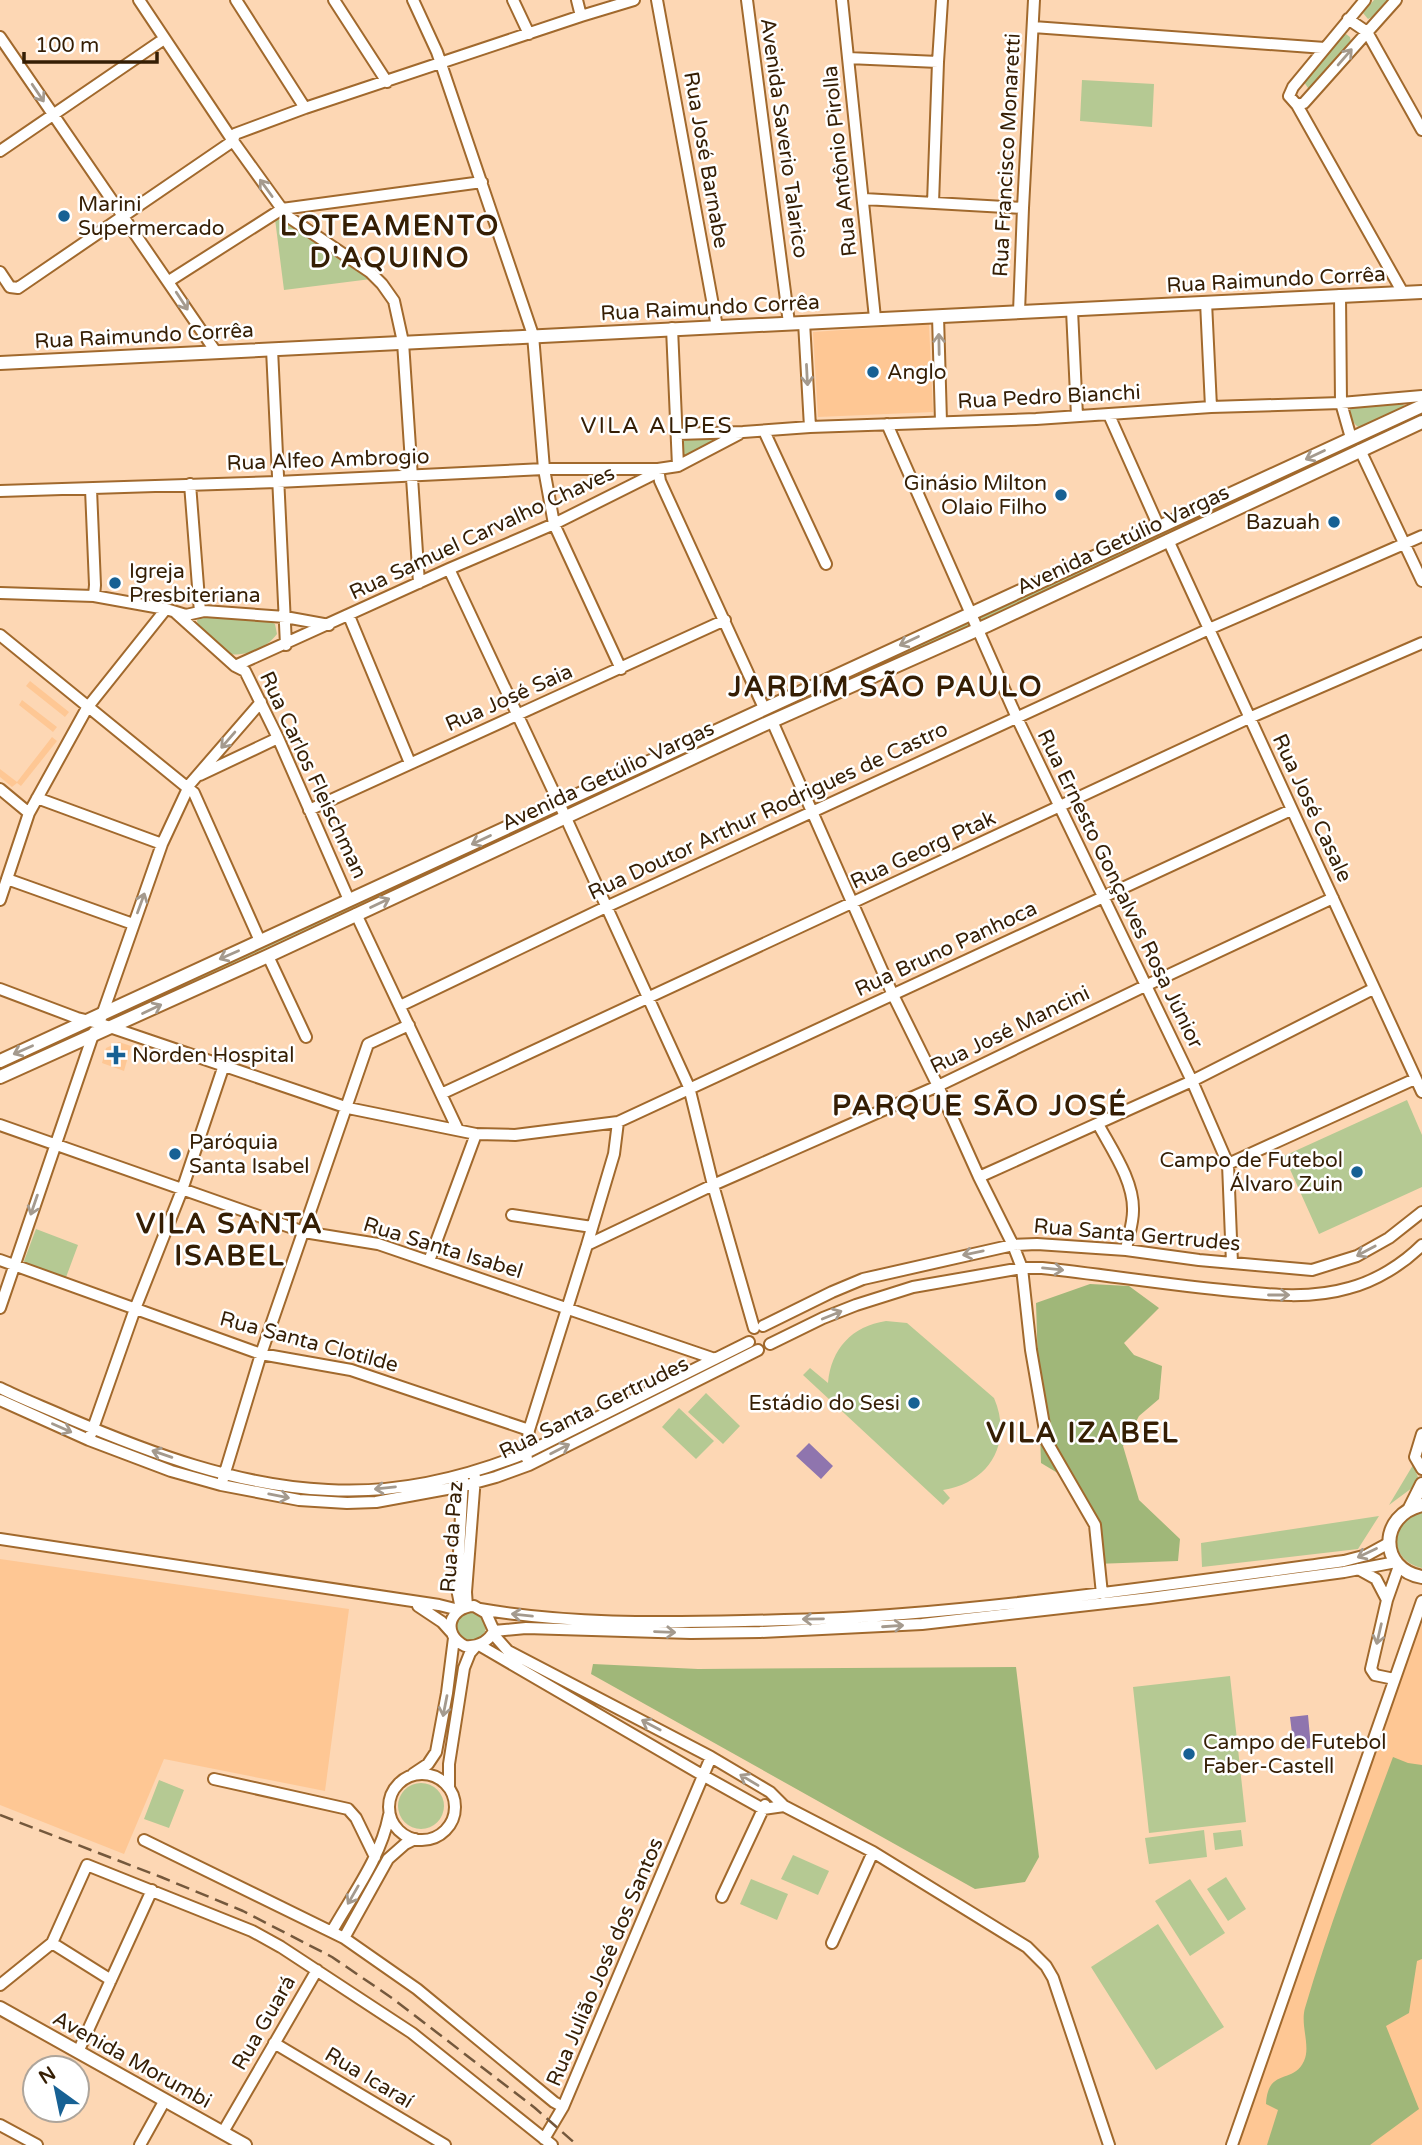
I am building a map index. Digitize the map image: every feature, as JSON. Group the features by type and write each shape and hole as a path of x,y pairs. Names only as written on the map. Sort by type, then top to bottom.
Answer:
{"main road":[{"name":"Rua Raimundo Corrêa","path":"0,363 1422,292"},
{"name":"Avenida Getúlio Vargas","path":"0,1077 260,942 349,900 1422,406"},
{"name":"Avenida Getúlio Vargas","path":"0,1061 268,956 565,816 979,629 1422,422"},
{"path":"1422,1484 1416,1507 1401,1514 1390,1532 1389,1543 1397,1564 1409,1574 1422,1577"},
{"name":"Avenida Morumbi","path":"0,2008 245,2145"}],"street":[{"path":"139,0 233,141 287,216 370,272 382,284 396,306 403,342 419,583"},
{"path":"236,0 306,108"},
{"path":"334,0 387,82"},
{"path":"413,0 437,52 533,335 544,469 554,524 621,669"},
{"path":"513,0 529,34"},
{"path":"577,0 581,16"},
{"path":"0,272 14,289 18,288 233,141 235,134 439,63 634,0"},
{"name":"Rua José Barnabe","path":"657,0 717,327"},
{"name":"Avenida Saverio Talarico","path":"747,0 789,323"},
{"name":"Rua Antônio Pirolla","path":"842,0 875,318"},
{"path":"933,203 937,62 942,0"},
{"name":"Rua Francisco Monaretti","path":"1019,312 1034,0"},
{"path":"1365,0 1289,96 1297,105 1403,293"},
{"path":"1297,105 1304,103 1396,0"},
{"path":"1349,19 1367,32 1422,130"},
{"path":"1033,27 1325,48"},
{"path":"0,37 216,352"},
{"path":"0,151 164,38"},
{"path":"848,58 937,62"},
{"path":"169,281 282,209 482,181"},
{"path":"864,200 1023,208"},
{"path":"1340,295 1341,402 1351,438"},
{"path":"1206,302 1211,407"},
{"path":"1072,310 1077,416"},
{"path":"938,316 941,422"},
{"path":"804,322 810,427"},
{"path":"672,328 678,466"},
{"path":"272,349 286,645"},
{"name":"Rua Pedro Bianchi","path":"677,434 1109,415 1422,396"},
{"path":"1109,415 1159,527"},
{"name":"Rua Ernesto Gonçalves Rosa Júnior","path":"887,424 1017,718 1192,1081 1228,1164 1232,1264"},
{"path":"764,431 826,564"},
{"name":"Rua Samuel Carvalho Chaves","path":"235,667 554,524 654,474 658,469 678,466 743,432"},
{"path":"1360,450 1422,582"},
{"name":"Rua Alfeo Ambrogio","path":"0,491 277,482 544,469 658,469"},
{"path":"658,469 660,481 764,708"},
{"path":"190,484 200,611"},
{"path":"91,489 94,596"},
{"name":"Rua Doutor Arthur Rodrigues de Castro","path":"400,1006 606,907 1209,629 1422,536"},
{"name":"Rua José Casale","path":"1168,540 1422,1092"},
{"path":"449,569 689,1087 713,1185 758,1327"},
{"path":"0,593 94,596 186,615 200,611 285,617 329,625"},
{"path":"0,900 29,813 87,708 171,611"},
{"name":"Rua Carlos Fleischman","path":"171,611 235,667 244,671 278,738 349,900"},
{"path":"349,616 410,763"},
{"name":"Rua José Saia","path":"309,810 725,620"},
{"path":"0,635 194,793 260,942"},
{"name":"Rua Georg Ptak","path":"441,1094 1249,718 1422,643"},
{"path":"0,1308 162,844 194,778 261,702"},
{"path":"772,721 893,995 1022,1268 1031,1350 1047,1442 1095,1524 1102,1594"},
{"path":"194,778 278,738"},
{"path":"0,789 29,813"},
{"path":"37,798 162,844"},
{"name":"Rua Bruno Panhoca","path":"0,989 348,1108 476,1134 515,1135 618,1122 1291,810"},
{"path":"8,879 133,924"},
{"name":"Rua José Mancini","path":"587,1245 713,1185 938,1086 1333,898"},
{"path":"356,914 458,1130"},
{"path":"268,956 306,1037"},
{"path":"979,1177 1192,1081 1373,989"},
{"path":"223,1479 261,1353 368,1045 409,1025"},
{"path":"89,1440 135,1309 182,1190 224,1065"},
{"path":"1228,1164 1415,1079"},
{"path":"529,1465 526,1453 529,1430 614,1154 618,1122"},
{"path":"1098,1124 1130,1187 1133,1200 1126,1250"},
{"name":"Rua Santa Isabel","path":"0,1125 304,1232 378,1244 715,1359"},
{"path":"429,1261 476,1134"},
{"name":"Rua Santa Gertrudes","path":"758,1327 863,1279 1013,1245 1126,1250 1232,1264 1312,1270 1357,1256 1389,1238 1422,1212"},
{"path":"512,1215 592,1227"},
{"name":"Rua Santa Gertrudes","path":"770,1344 823,1318 913,1287 1022,1268 1042,1268 1189,1288 1273,1295 1326,1293 1373,1279 1422,1245"},
{"name":"Rua Santa Clotilde","path":"0,1260 261,1353 351,1370 529,1430"},
{"path":"758,1327 769,1330 772,1336 765,1349 758,1350 749,1342 748,1337 758,1327"},
{"name":"Rua Santa Gertrudes","path":"476,1471 526,1453 749,1342"},
{"name":"Rua Santa Gertrudes","path":"1,1396 223,1479 299,1500 376,1502 529,1465 758,1350"},
{"name":"Rua Santa Gertrudes","path":"1,1396 89,1440 171,1471 223,1479"},
{"path":"1422,1434 1415,1457 1422,1469"},
{"name":"Rua da Paz","path":"462,1609 466,1591 467,1481 476,1471"},
{"path":"0,1539 462,1609 564,1620 703,1622 827,1619 977,1608 1102,1594 1344,1561 1367,1555 1389,1543"},
{"path":"449,1788 449,1765 464,1668 470,1653 494,1632 526,1628 691,1633 922,1624 1150,1598 1397,1564 1371,1669 1375,1675 1394,1679"},
{"path":"1358,1569 1376,1579 1387,1600"},
{"path":"1232,2145 1422,1601"},
{"path":"405,1602 431,1613 464,1646 478,1645 763,1809 784,1807"},
{"path":"332,1931 375,1857 384,1835 393,1789 400,1781 422,1769 436,1752 447,1693 452,1620 462,1609"},
{"path":"480,1609 489,1618 494,1632 508,1651 711,1757 770,1792 784,1807 873,1852 1027,1947 1046,1966 1058,1990 1109,2145"},
{"name":"Rua Julião José dos Santos","path":"144,1840 344,1938 417,1989 554,2102 564,2107 711,1757"},
{"path":"389,1812 397,1830 406,1837 415,1839 428,1840 438,1836 447,1829 453,1819 454,1798 442,1780 432,1775 410,1776"},
{"path":"214,1779 348,1809 356,1818 375,1857"},
{"path":"722,1897 770,1792"},
{"path":"344,1938 388,1859 415,1839"},
{"path":"832,1943 873,1852"},
{"path":"0,1985 52,1943 87,1865 252,1931 317,1969 412,2033 548,2142 564,2107"},
{"path":"78,2052 152,1890"},
{"path":"52,1943 111,1980"},
{"name":"Rua Guará","path":"223,2132 317,1969"},
{"name":"Rua Icaraí","path":"274,2043 445,2145"},
{"path":"140,2145 165,2100"},
{"path":"0,2125 37,2145"}],"shaded area":[{"name":"Anglo","path":"929,324 933,412 818,417 813,332"},
{"path":"30,681 69,712 65,717 26,686"},
{"path":"22,700 57,727 53,732 19,705"},
{"path":"52,737 57,741 21,786 17,783 12,787 0,777 0,769 17,782"},
{"name":"Norden Hospital","path":"119,1042 131,1046 124,1071 102,1063 106,1048"},
{"path":"809,1443 833,1466 821,1479 796,1456"},
{"path":"0,1559 349,1609 325,1791 164,1759 124,1854 0,1805"},
{"path":"1422,1623 1422,2145 1238,2145 1399,1672"},
{"path":"1308,1715 1311,1748 1294,1750 1290,1717"}],"green space":[{"path":"1374,0 1387,0 1368,19 1363,13"},
{"path":"1346,34 1351,42 1312,88 1308,88 1305,80"},
{"path":"1082,80 1154,84 1152,127 1080,121"},
{"path":"275,219 283,220 371,279 284,290"},
{"path":"1402,403 1406,408 1360,428 1351,416 1350,407 1355,404"},
{"path":"1422,412 1422,419 981,620 978,619 978,616"},
{"path":"681,440 720,440 685,456 682,454"},
{"path":"205,614 269,621 275,624 277,634 256,650 231,654 198,627 197,620"},
{"path":"967,622 967,627 567,809 566,807"},
{"path":"553,811 555,814 551,817 114,1018 111,1016"},
{"path":"81,1030 80,1034 0,1071 0,1065"},
{"name":"Campo de Futebol Álvaro Zuin","path":"1407,1100 1422,1135 1422,1187 1319,1234 1284,1156"},
{"path":"36,1229 78,1245 65,1280 24,1264"},
{"path":"1090,1284 1129,1286 1159,1308 1124,1343 1134,1355 1162,1366 1159,1399 1139,1416 1123,1446 1139,1500 1180,1539 1178,1561 1095,1564 1093,1526 1061,1475 1041,1463 1036,1303"},
{"path":"886,1321 907,1323 994,1398 999,1414 999,1445 993,1458 973,1479 943,1490 950,1498 943,1505 803,1375 810,1368 828,1383 834,1360 845,1341 863,1328"},
{"path":"717,1363 718,1366 535,1457 533,1455"},
{"path":"706,1393 740,1426 723,1444 688,1412"},
{"path":"679,1408 714,1441 696,1459 662,1427"},
{"path":"1413,1465 1420,1482 1389,1505"},
{"path":"1422,1512 1422,1568 1403,1557 1396,1540 1402,1522"},
{"path":"1379,1516 1358,1549 1202,1567 1201,1543"},
{"path":"471,1611 482,1615 486,1626 482,1637 471,1641 460,1637 456,1626 460,1615"},
{"path":"593,1664 698,1669 1016,1667 1039,1857 1025,1882 975,1889 591,1674"},
{"name":"Campo de Futebol Faber-Castell","path":"1230,1676 1246,1822 1149,1833 1133,1687"},
{"path":"1393,1757 1422,1765 1422,1959 1417,1961 1409,2013 1386,2026 1419,2109 1370,2145 1267,2145 1278,2110 1266,2104 1268,2093 1276,2080 1294,2073 1304,2061 1305,2008 1336,1913"},
{"path":"159,1780 184,1790 169,1828 144,1819"},
{"path":"421,1783 430,1784 437,1790 443,1797 443,1815 437,1822 430,1828 421,1829 412,1828 405,1822 399,1815 398,1806 399,1797 405,1790 412,1784"},
{"path":"1204,1830 1207,1857 1149,1864 1145,1838"},
{"path":"1241,1830 1243,1846 1215,1850 1213,1833"},
{"path":"793,1855 829,1871 818,1895 781,1879"},
{"path":"1226,1877 1246,1909 1228,1921 1207,1889"},
{"path":"751,1879 788,1894 777,1920 740,1904"},
{"path":"1190,1879 1225,1933 1190,1956 1155,1901"},
{"path":"1158,1924 1224,2027 1156,2070 1091,1967"}],"railway":[{"path":"0,1815 243,1911 332,1957 392,1998 535,2108 577,2145"}],"place":[{"name":"Marini Supermercado","path":"64,216"},
{"name":"Anglo","path":"873,372"},
{"name":"Ginásio Milton Olaio Filho","path":"1061,495"},
{"name":"Bazuah","path":"1334,522"},
{"name":"Igreja Presbiteriana","path":"115,583"},
{"name":"Norden Hospital","path":"116,1055"},
{"name":"Paróquia Santa Isabel","path":"175,1154"},
{"name":"Campo de Futebol Álvaro Zuin","path":"1357,1172"},
{"name":"Estádio do Sesi","path":"914,1403"},
{"name":"Campo de Futebol Faber-Castell","path":"1189,1754"}],"district":[{"name":"LOTEAMENTO D'AQUINO","path":"390,242"},
{"name":"VILA ALPES","path":"657,426"},
{"name":"JARDIM SÃO PAULO","path":"886,687"},
{"name":"PARQUE SÃO JOSÉ","path":"980,1106"},
{"name":"VILA SANTA ISABEL","path":"230,1240"},
{"name":"VILA IZABEL","path":"1083,1433"}]}
